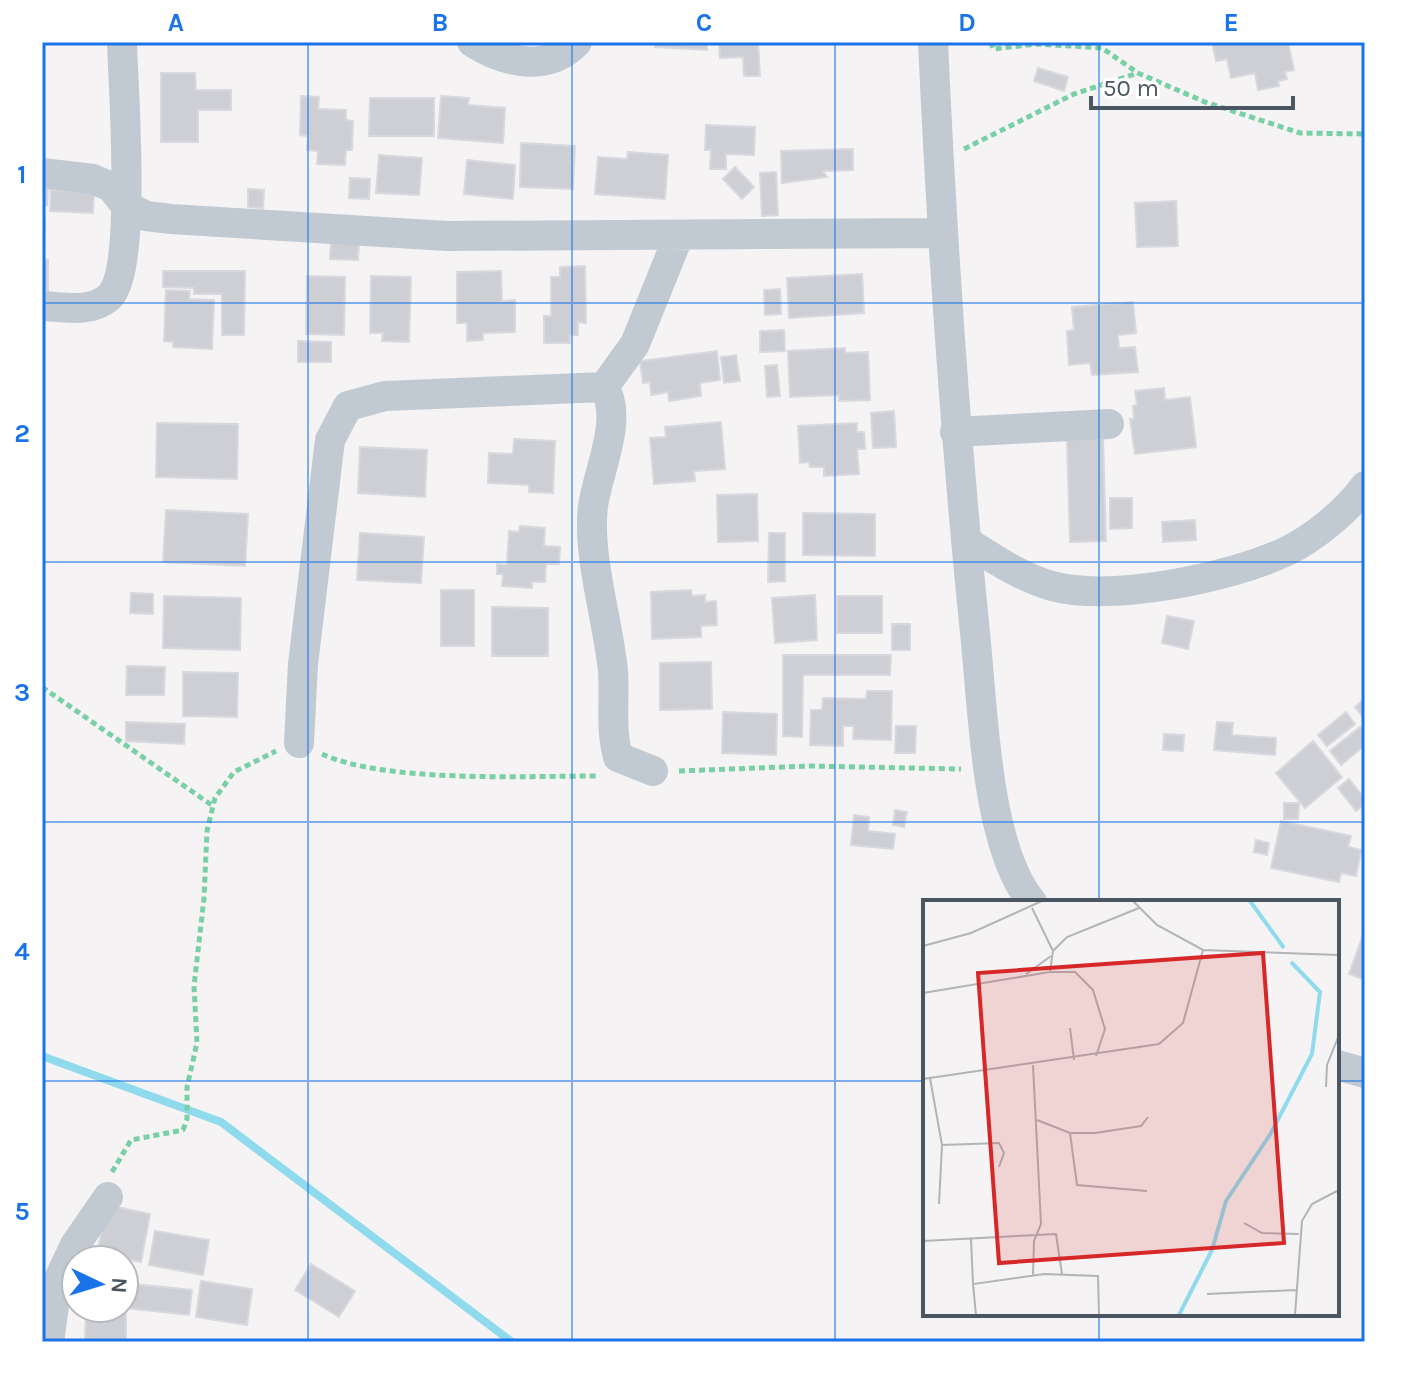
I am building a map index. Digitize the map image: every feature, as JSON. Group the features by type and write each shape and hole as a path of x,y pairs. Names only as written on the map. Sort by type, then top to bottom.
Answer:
{"street":[{"path":"42,306 88,308 106,300 119,287 126,206 122,42"},
{"path":"472,42 496,58 527,62 565,55 577,42"},
{"path":"933,42 955,432 989,769 1005,851 1031,900"},
{"path":"42,173 93,179 111,187 126,206 146,216 171,219 447,236 942,233"},
{"path":"604,387 635,344 679,235"},
{"path":"299,743 303,664 330,440 348,406 385,396 604,387"},
{"path":"604,387 612,400 611,412 593,510 613,675 612,735 618,757 653,771"},
{"path":"955,432 1109,424"},
{"path":"966,541 1019,574 1053,586 1094,592 1144,588 1236,570 1288,551 1325,525 1365,486"},
{"path":"1339,1066 1365,1073"},
{"path":"49,1342 57,1283 75,1245 108,1197"}],"path":[{"path":"991,42 993,49 1037,44 1102,48 1138,73 1205,102 1300,133 1365,134"},
{"path":"938,161 1074,94 1138,73"},
{"path":"42,687 213,806"},
{"path":"108,1197 112,1172 131,1140 183,1130 187,1119 187,1087 197,1043 194,986 204,898 207,831 213,806 234,772 263,755 299,743"}],"building":[{"path":"655,42 707,42 707,50 655,47"},
{"path":"758,42 760,76 744,76 743,57 720,58 719,43"},
{"path":"1212,42 1257,42 1258,45 1288,42 1294,70 1285,72 1287,79 1278,81 1279,86 1258,90 1255,73 1231,78 1227,59 1216,61"},
{"path":"1038,68 1068,77 1064,91 1034,81"},
{"path":"161,73 195,73 196,90 231,90 231,110 198,110 198,142 161,142"},
{"path":"301,96 319,97 318,109 346,110 346,120 353,121 352,150 346,150 345,165 317,164 318,151 307,150 308,136 300,135"},
{"path":"441,96 469,98 468,105 505,108 503,143 438,138"},
{"path":"370,98 434,98 434,136 369,136"},
{"path":"706,125 755,127 754,155 726,154 726,169 710,169 711,150 705,150"},
{"path":"521,143 575,146 573,189 520,187"},
{"path":"853,149 853,170 823,171 827,177 782,183 781,151"},
{"path":"628,152 668,155 665,199 595,194 598,157 627,159"},
{"path":"379,155 422,158 419,195 376,193"},
{"path":"467,160 515,165 513,199 464,194"},
{"path":"735,167 754,187 742,199 723,179"},
{"path":"776,172 778,215 762,216 760,173"},
{"path":"350,178 370,179 369,199 349,198"},
{"path":"42,189 48,189 47,205 42,205"},
{"path":"248,189 264,190 263,208 248,207"},
{"path":"51,190 94,192 93,213 50,211"},
{"path":"1176,201 1178,246 1137,247 1135,203"},
{"path":"42,220 45,220 44,250 42,250"},
{"path":"331,242 359,243 358,260 330,259"},
{"path":"42,260 48,260 48,291 42,291"},
{"path":"585,266 586,323 578,322 578,335 570,335 570,343 544,343 544,316 551,316 551,277 560,277 560,267"},
{"path":"163,271 245,271 244,335 222,335 222,294 194,294 194,288 163,287"},
{"path":"501,271 502,301 515,300 515,332 483,333 483,340 467,341 467,323 457,323 457,272"},
{"path":"862,274 864,313 789,318 787,278"},
{"path":"307,276 345,277 344,335 306,334"},
{"path":"371,276 411,277 409,342 382,341 383,333 370,333"},
{"path":"780,289 781,314 765,315 764,290"},
{"path":"166,290 190,291 189,299 214,300 212,349 173,347 173,342 164,341"},
{"path":"1133,302 1136,333 1118,335 1119,348 1135,347 1138,372 1092,375 1090,363 1069,365 1067,331 1074,330 1072,307"},
{"path":"784,330 785,351 760,352 760,331"},
{"path":"298,341 331,342 331,362 298,362"},
{"path":"845,348 845,353 868,352 870,400 839,401 839,395 790,397 788,351"},
{"path":"717,351 720,380 700,383 701,396 669,401 668,392 651,395 650,382 643,383 640,361"},
{"path":"736,355 740,381 724,383 721,357"},
{"path":"777,365 780,396 767,397 765,366"},
{"path":"1164,388 1165,400 1190,397 1196,447 1135,454 1130,419 1134,419 1133,406 1137,405 1135,391"},
{"path":"894,411 896,447 873,448 871,413"},
{"path":"721,422 725,469 694,471 695,481 654,484 650,438 666,437 665,427"},
{"path":"157,423 238,424 237,479 156,477"},
{"path":"857,423 857,432 864,432 865,449 857,449 859,474 824,476 824,467 810,467 809,462 800,463 798,426"},
{"path":"514,439 555,441 553,493 529,492 529,485 488,483 489,453 513,454"},
{"path":"1103,439 1106,541 1070,542 1067,440"},
{"path":"360,447 427,450 425,497 358,493"},
{"path":"757,494 758,541 718,542 717,495"},
{"path":"1110,498 1132,498 1132,528 1110,529"},
{"path":"166,510 248,514 245,566 163,562"},
{"path":"803,513 875,514 875,556 803,555"},
{"path":"1195,520 1196,540 1163,542 1162,522"},
{"path":"520,526 545,528 544,546 560,547 559,564 546,564 545,582 532,582 532,588 502,586 503,574 497,574 497,564 507,565 509,531 519,532"},
{"path":"360,533 424,537 421,583 357,580"},
{"path":"769,533 785,533 785,581 768,582"},
{"path":"441,590 474,590 474,646 441,646"},
{"path":"691,590 692,596 705,595 705,602 716,601 717,625 701,626 701,637 652,639 651,592"},
{"path":"131,593 153,594 153,614 130,613"},
{"path":"815,595 817,640 775,643 772,598"},
{"path":"164,596 241,598 240,650 163,648"},
{"path":"837,596 882,596 882,633 837,633"},
{"path":"492,607 548,608 548,656 492,656"},
{"path":"1167,616 1194,621 1188,649 1162,643"},
{"path":"892,624 910,624 910,650 892,650"},
{"path":"783,655 891,655 890,675 803,675 802,737 783,736"},
{"path":"711,662 712,709 660,710 660,663"},
{"path":"127,666 165,667 164,695 126,695"},
{"path":"183,672 238,673 237,717 183,716"},
{"path":"867,691 892,691 891,740 853,739 854,726 843,726 843,746 810,745 811,710 822,710 823,698 866,699"},
{"path":"1365,698 1365,719 1355,707"},
{"path":"723,712 777,714 776,755 722,753"},
{"path":"1346,712 1355,724 1327,746 1318,735"},
{"path":"126,722 185,724 184,744 126,741"},
{"path":"1217,722 1233,723 1232,735 1276,738 1275,755 1214,750"},
{"path":"896,726 916,726 915,753 895,753"},
{"path":"1360,727 1365,733 1365,745 1341,765 1330,751"},
{"path":"1164,734 1184,735 1183,751 1163,750"},
{"path":"1313,741 1342,777 1305,808 1276,773"},
{"path":"1349,779 1365,799 1365,804 1356,811 1338,788"},
{"path":"1284,803 1299,803 1298,819 1284,819"},
{"path":"895,810 907,812 904,827 893,825"},
{"path":"854,815 869,817 868,831 895,834 893,849 851,845"},
{"path":"1281,821 1351,836 1348,847 1361,850 1356,876 1341,873 1339,882 1271,868"},
{"path":"1256,840 1269,843 1267,855 1254,852"},
{"path":"1365,929 1365,980 1349,974"},
{"path":"107,1205 150,1214 141,1262 140,1244 99,1244"},
{"path":"155,1231 209,1240 203,1275 149,1265"},
{"path":"311,1264 355,1291 339,1317 295,1290"},
{"path":"201,1281 252,1289 247,1325 196,1317"},
{"path":"140,1285 192,1290 189,1315 140,1310"},
{"path":"86,1324 126,1324 126,1342 85,1342"}],"waterway":[{"path":"42,1056 221,1122 512,1342"}]}
